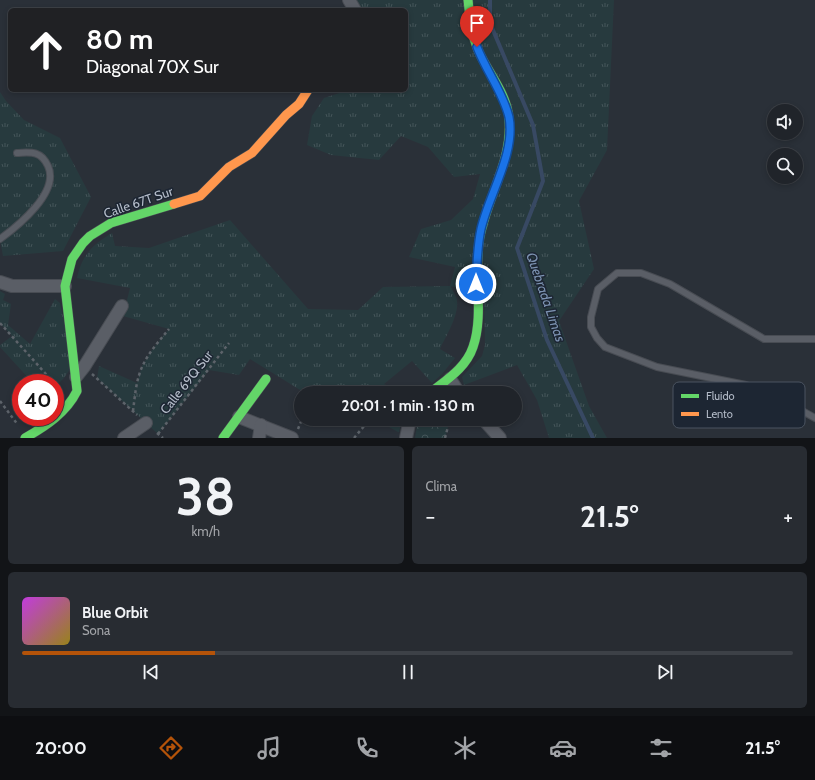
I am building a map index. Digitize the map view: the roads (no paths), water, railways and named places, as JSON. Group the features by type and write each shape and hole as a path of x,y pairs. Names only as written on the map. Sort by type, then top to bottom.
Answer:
{"street":[{"path":"440,386 450,379 470,355 474,343 478,314 477,262 481,229 489,202 506,158 509,140 509,118 506,107 474,40 468,0"},
{"name":"Calle 67T Sur","path":"27,438 60,414 71,403 77,391 65,286 66,276 77,250 90,236 102,228 126,218 200,196 228,167 252,153 286,115 299,104 307,92"},
{"path":"0,282 12,286 65,286"},
{"path":"76,377 84,367 122,306"},
{"path":"223,438 266,379"},
{"path":"450,379 454,386"},
{"path":"239,416 292,438"},
{"path":"124,438 146,423"},
{"path":"259,438 261,425"},
{"path":"406,438 409,426"},
{"path":"489,426 500,438"}],"lane":[{"path":"0,239 16,228 30,214 45,194 51,182 50,170 45,159 35,152 18,153"},
{"path":"736,382 657,367 605,347 597,338 591,327 591,317 598,289 618,273 641,273 670,284 764,339 815,339"},
{"path":"805,412 815,418"}],"waterway":[{"name":"Quebrada Limas","path":"490,0 490,23 533,125 543,181 517,248 547,340 593,438"}]}
